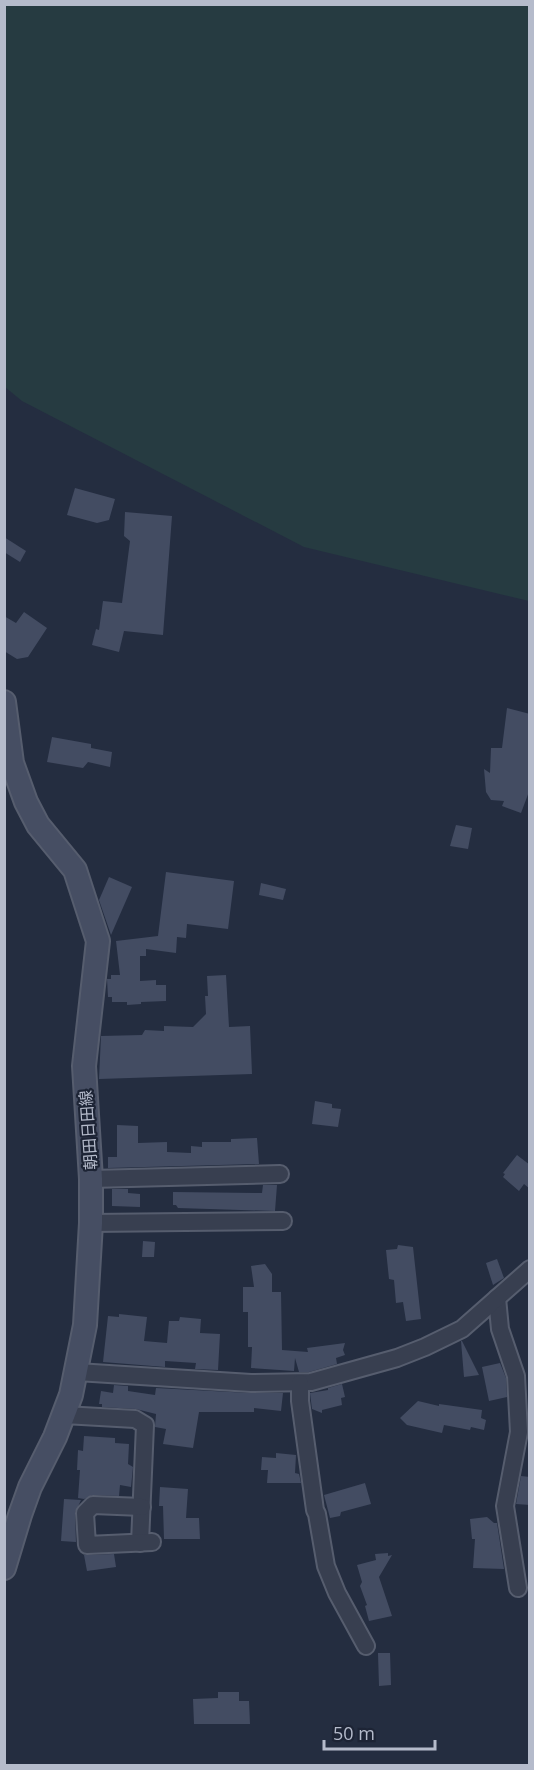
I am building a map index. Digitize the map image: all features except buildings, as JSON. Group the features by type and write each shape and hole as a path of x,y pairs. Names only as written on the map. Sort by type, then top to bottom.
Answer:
{"main road":[{"name":"朝田日田線","path":"4,702 12,763 26,802 38,825 75,870 98,941 84,1066 91,1179 91,1223 85,1325 77,1372 64,1415 30,1487 4,1568"}],"street":[{"path":"91,1179 280,1174"},
{"path":"91,1223 283,1221"},
{"path":"77,1372 203,1381 300,1383 397,1358 462,1329 530,1269"},
{"path":"497,1298 500,1329 516,1376 519,1432 505,1506 518,1588"},
{"path":"300,1383 300,1401 315,1510 326,1566 337,1593 366,1646"},
{"path":"64,1415 135,1419 145,1425 141,1507 146,1543 87,1545 85,1513 93,1505 141,1507"}],"green space":[{"path":"4,5 529,5 529,601 304,547 22,401 5,387"}]}
